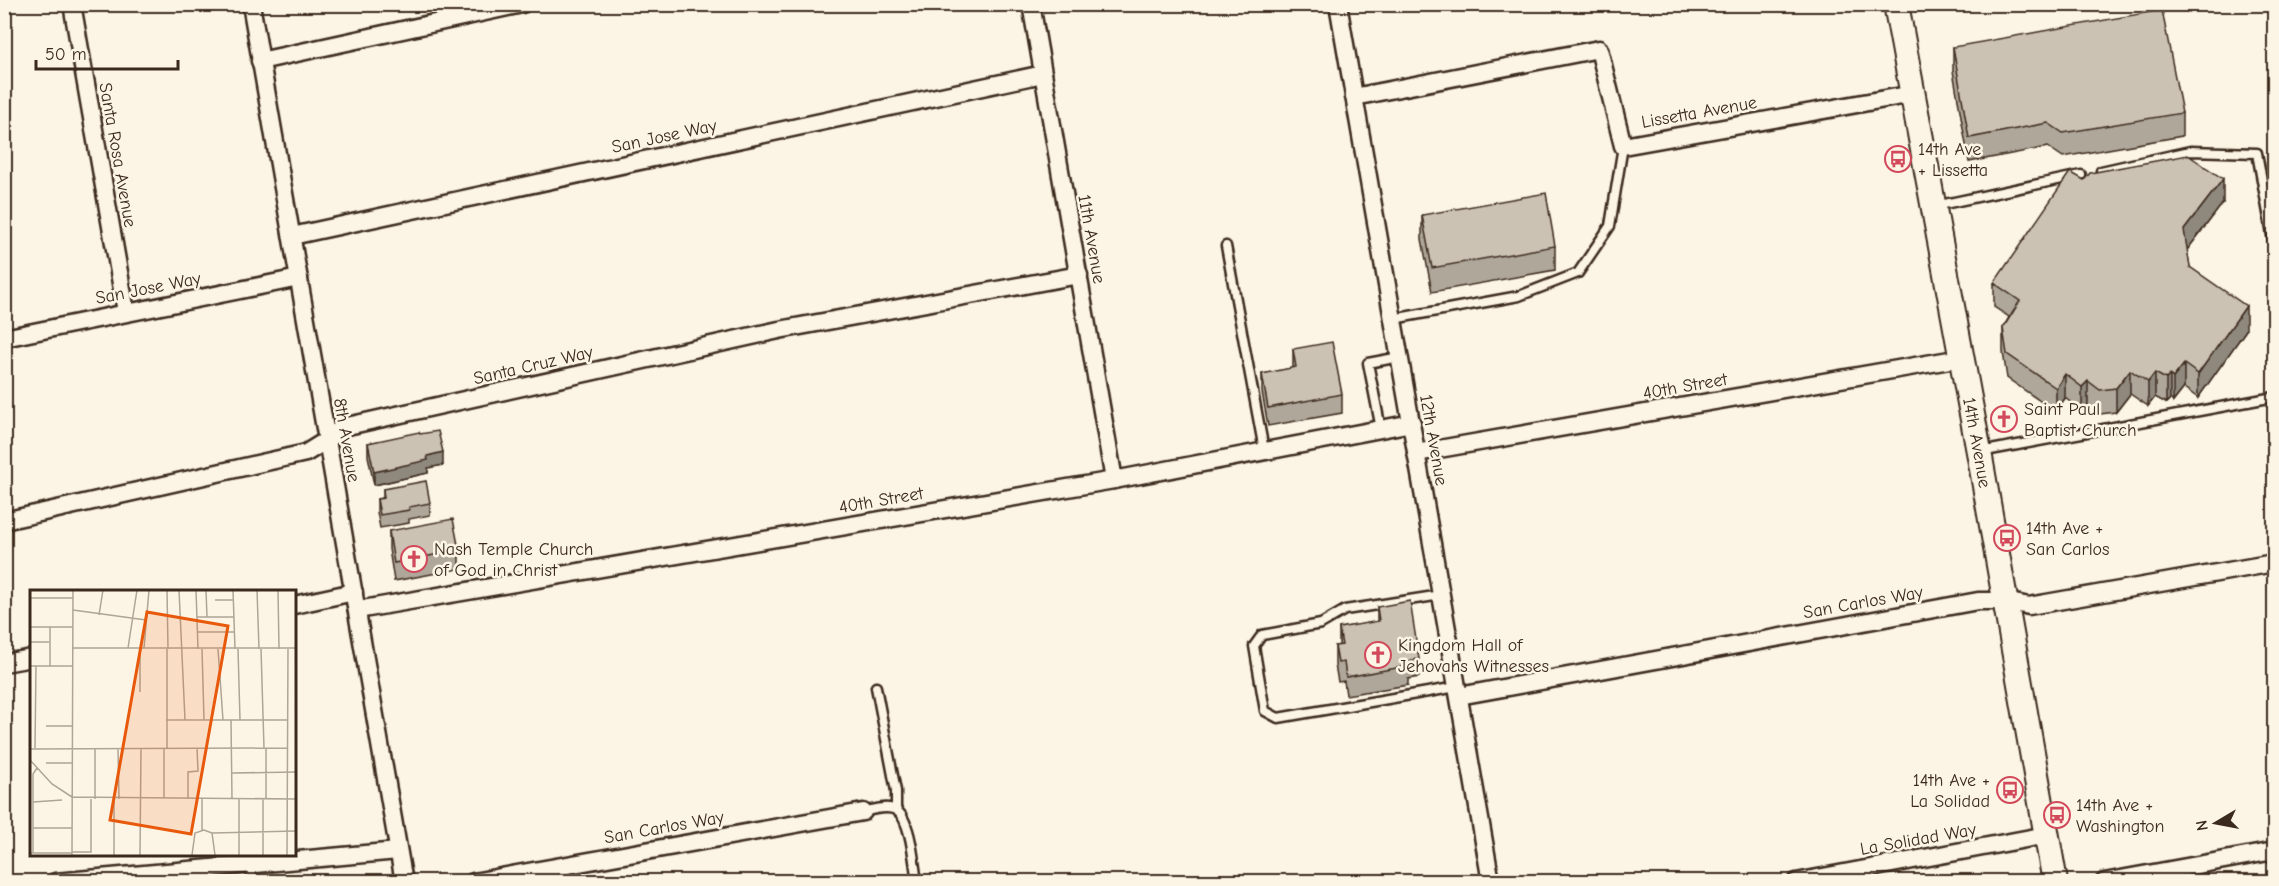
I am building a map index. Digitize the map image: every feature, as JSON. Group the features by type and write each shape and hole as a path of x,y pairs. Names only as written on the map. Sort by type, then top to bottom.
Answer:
{"street":[{"name":"Santa Rosa Avenue","path":"72,4 126,312"},
{"name":"8th Avenue","path":"251,4 404,882"},
{"path":"260,61 522,4"},
{"name":"11th Avenue","path":"1031,4 1114,480"},
{"name":"12th Avenue","path":"1338,4 1491,882"},
{"name":"14th Avenue","path":"1896,4 1979,452 2055,882"},
{"name":"Lissetta Avenue","path":"1354,97 1599,49 1623,146 1913,94"},
{"name":"San Jose Way","path":"292,236 1043,74"},
{"name":"Santa Cruz Way","path":"4,520 306,453 343,427 779,330 1079,274"},
{"name":"San Jose Way","path":"4,338 299,278"},
{"name":"40th Street","path":"1416,453 1960,358"},
{"name":"40th Street","path":"357,610 1114,480 1412,423"},
{"name":"San Carlos Way","path":"1458,691 1978,601 2005,601 2029,606 2274,563"},
{"path":"296,605 354,592"},
{"path":"4,663 30,658"},
{"name":"San Carlos Way","path":"473,882 863,812"},
{"name":"La Solidad Way","path":"1796,882 2047,835"},
{"path":"55,882 94,880 249,859 398,851"},
{"path":"2103,882 2170,876 2274,851"}],"lane":[{"path":"1393,319 1519,296 1578,273 1610,226 1623,146"},
{"path":"2101,171 2190,151 2257,153 2274,246"},
{"path":"1934,206 2081,175"},
{"path":"1226,246 1264,450"},
{"path":"1381,429 1368,363 1400,357"},
{"path":"1979,452 2274,397"},
{"path":"1441,595 1345,610 1321,624 1262,635 1254,646 1265,711 1278,718 1458,691"},
{"path":"876,687 896,791 896,810 906,824 917,882"},
{"path":"863,812 888,808 896,810"},
{"path":"249,859 253,882"}],"building":[{"path":"2162,10 2182,113 2063,133 2048,123 1969,138 1953,47"},
{"path":"2188,155 2223,179 2184,230 2190,267 2246,306 2198,374 2184,364 2173,378 2170,375 2166,379 2155,373 2148,382 2130,370 2116,388 2100,390 2088,381 2082,387 2065,374 2056,388 2007,354 2003,328 2020,301 1994,283 2070,172 2084,180 2090,173"},
{"path":"1546,193 1555,246 1432,268 1422,215"},
{"path":"1332,342 1342,394 1268,408 1262,374 1296,367 1293,349"},
{"path":"438,431 443,452 427,456 428,460 374,472 368,443 419,432 420,434"},
{"path":"426,481 430,503 409,507 409,510 380,515 377,499 384,498 383,489"},
{"path":"453,519 459,550 394,563 389,531"},
{"name":"Kingdom Hall of Jehovahs Witnesses","path":"1410,601 1419,659 1407,661 1408,666 1346,677 1344,662 1338,663 1335,646 1342,645 1339,628 1379,621 1377,607"}],"place":[{"name":"14th Ave + Lissetta","path":"1898,159"},
{"name":"Saint Paul Baptist Church","path":"2004,419"},
{"name":"14th Ave + San Carlos","path":"2007,538"},
{"name":"Nash Temple Church of God in Christ","path":"414,559"},
{"name":"Kingdom Hall of Jehovahs Witnesses","path":"1378,655"},
{"name":"14th Ave + La Solidad","path":"2010,790"},
{"name":"14th Ave + Washington","path":"2057,815"}]}
